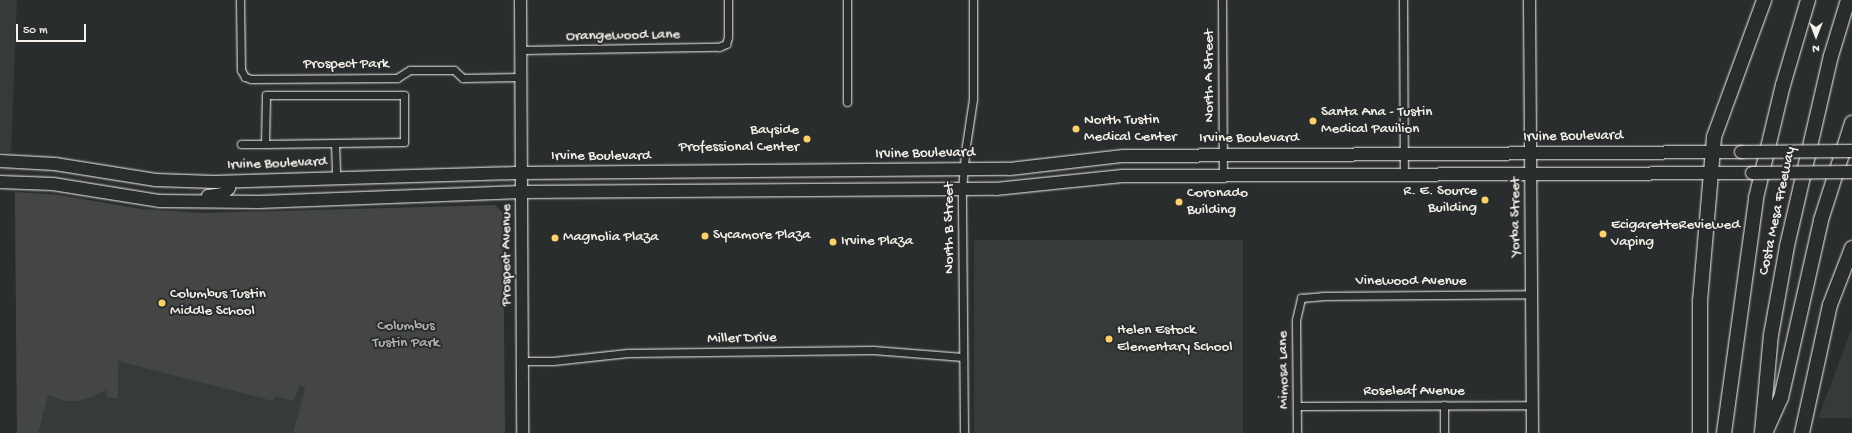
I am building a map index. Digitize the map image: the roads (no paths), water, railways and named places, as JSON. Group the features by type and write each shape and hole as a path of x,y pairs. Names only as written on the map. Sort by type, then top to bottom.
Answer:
{"highway":[{"path":"1700,433 1700,301 1714,137 1764,0"},
{"name":"Costa Mesa Freeway","path":"1724,433 1756,198 1782,84 1807,0"},
{"name":"Costa Mesa Freeway","path":"1763,433 1771,335 1787,246 1831,56 1848,0"},
{"path":"1763,433 1781,398 1821,220 1852,123"},
{"path":"1802,433 1830,305 1852,248"}],"main road":[{"name":"Prospect Avenue","path":"520,0 522,173 522,433"},
{"name":"Yorba Street","path":"1529,0 1532,433"},
{"name":"Irvine Boulevard","path":"0,162 55,164 172,181 229,182 522,173 963,170 1029,167 1123,156 1852,151"},
{"path":"791,190 792,171"},
{"path":"0,182 53,184 159,201 200,202 310,200 522,192 1020,188 1122,176 1852,172"},
{"path":"310,200 320,193 333,191 336,186 336,179"},
{"path":"200,202 208,196 223,194 229,188 229,182"}],"street":[{"name":"Prospect Park","path":"240,0 241,70 245,77 251,79 397,78 410,70 454,70 463,78 521,77"},
{"name":"Orangewood Lane","path":"520,50 720,47 726,44 728,0"},
{"path":"846,0 847,102"},
{"name":"North B Street","path":"964,433 962,189 963,170 973,99 973,0"},
{"name":"North A Street","path":"1222,0 1223,176"},
{"path":"1404,0 1404,174"},
{"path":"241,144 265,144 335,144 404,142 404,95 266,95 265,144"},
{"path":"335,144 336,179"},
{"name":"Vinewood Avenue","path":"1298,307 1301,298 1307,296 1531,294"},
{"name":"Mimosa Lane","path":"1297,433 1298,307"},
{"name":"Miller Drive","path":"521,361 553,361 628,353 873,350 963,357"},
{"path":"1444,405 1444,433"},
{"name":"Roseleaf Avenue","path":"1297,406 1532,405"}],"place":[{"name":"Santa Ana - Tustin Medical Pavilion","path":"1313,121"},
{"name":"North Tustin Medical Center","path":"1076,129"},
{"name":"Bayside Professional Center","path":"807,139"},
{"name":"R. E. Source Building","path":"1485,200"},
{"name":"Coronado Building","path":"1179,202"},
{"name":"EcigaretteReviewed Vaping","path":"1603,234"},
{"name":"Sycamore Plaza","path":"705,236"},
{"name":"Magnolia Plaza","path":"555,238"},
{"name":"Irvine Plaza","path":"833,242"},
{"name":"Columbus Tustin Middle School","path":"162,303"},
{"name":"Helen Estock Elementary School","path":"1109,339"}],"park label":[{"name":"Columbus Tustin Park","path":"406,334"}]}
